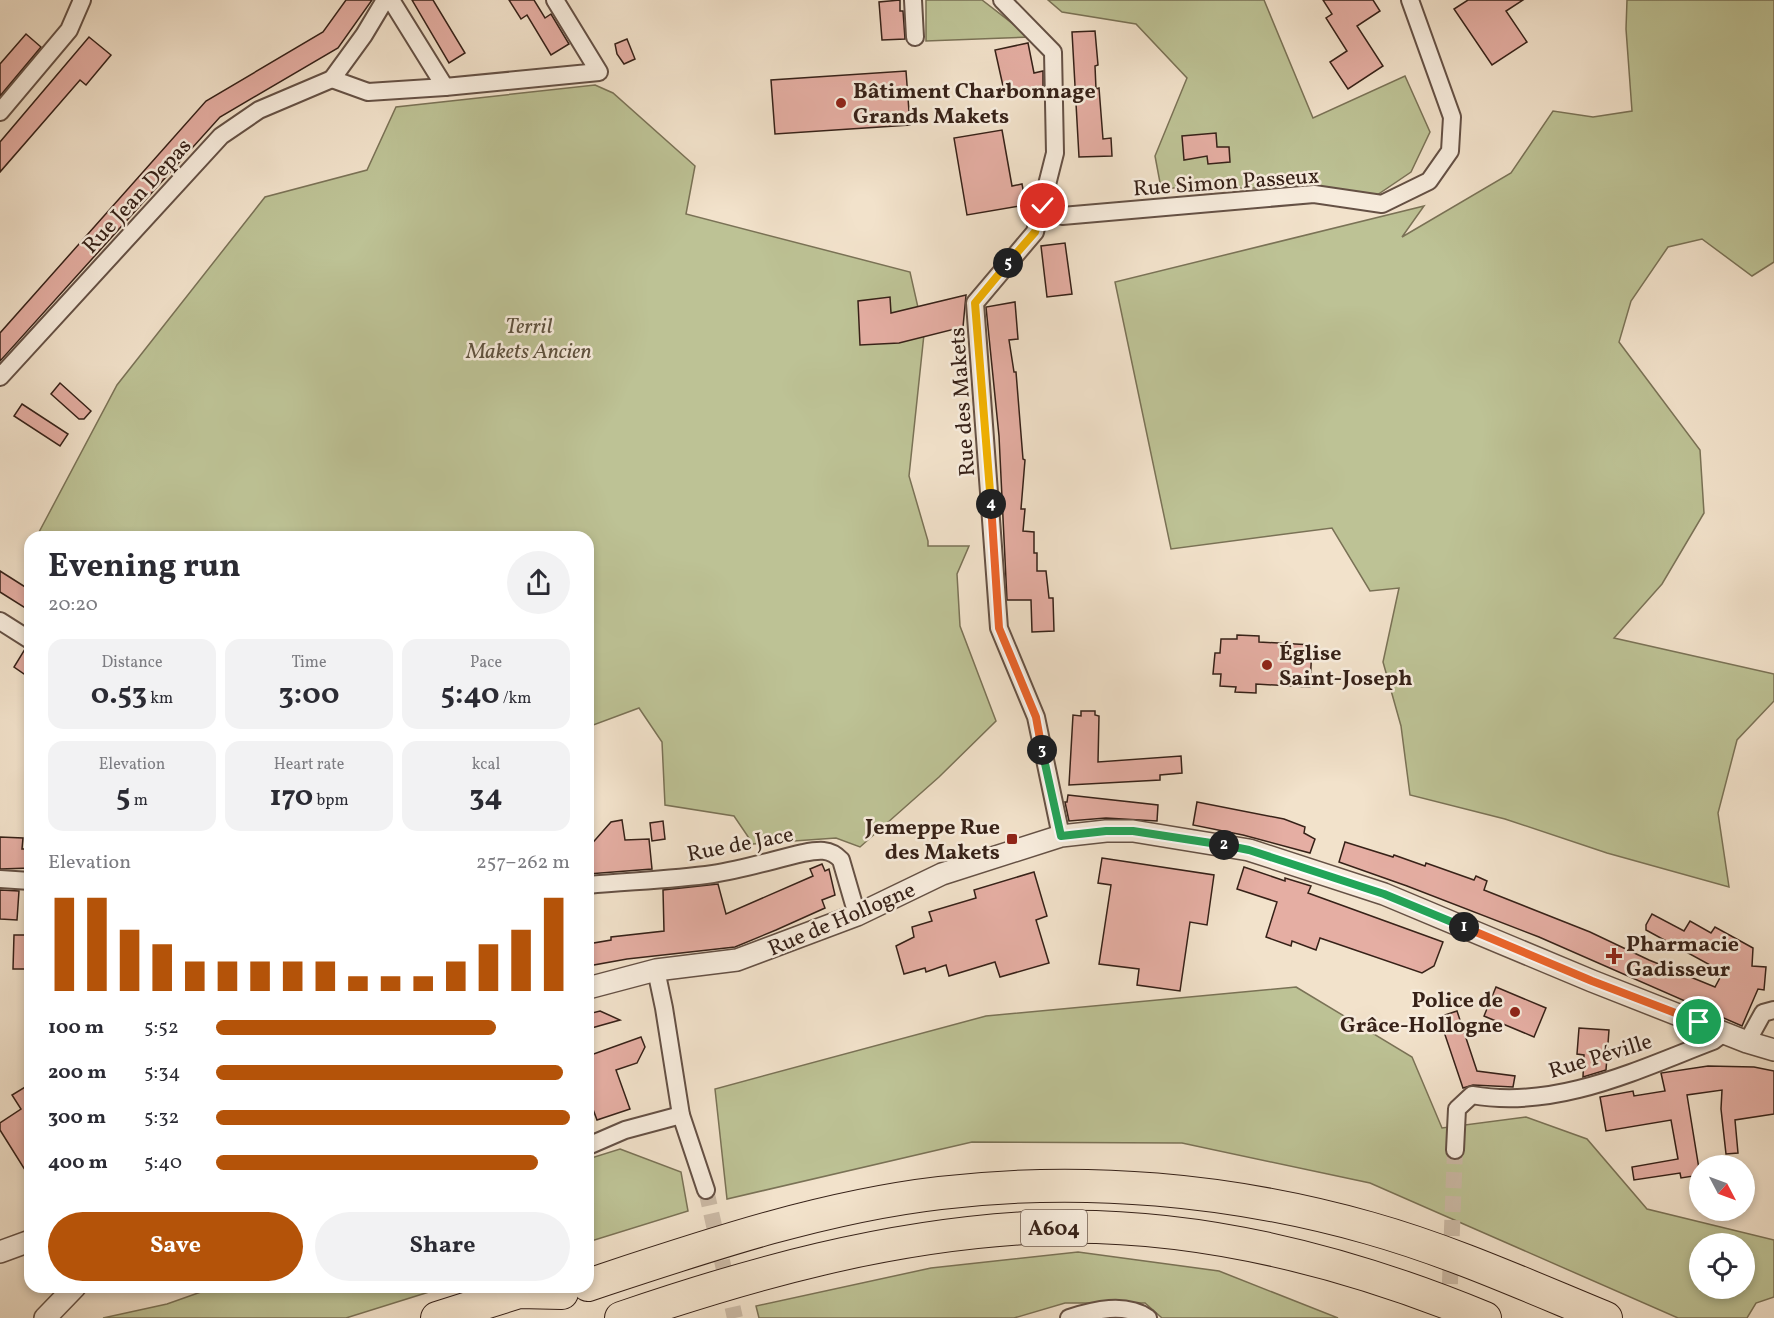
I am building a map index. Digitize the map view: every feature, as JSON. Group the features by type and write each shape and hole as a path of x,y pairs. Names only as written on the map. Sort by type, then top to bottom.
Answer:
{"highway":[{"name":"A604","path":"594,1283 772,1227 856,1208 938,1193 1022,1186 1110,1186 1197,1194 1271,1206 1368,1228 1454,1255 1606,1318"},
{"name":"A604","path":"621,1318 681,1297 783,1268 867,1248 1027,1227 1111,1228 1195,1236 1275,1249 1358,1271 1485,1318"},
{"path":"438,1318 516,1293"},
{"name":"A604","path":"491,1318 563,1293"}],"street":[{"path":"0,112 63,38 74,22 82,0"},
{"path":"385,0 364,35 332,79 368,92 599,72 555,0"},
{"path":"391,0 445,87"},
{"path":"913,0 915,38"},
{"name":"Rue des Makets","path":"1002,0 1053,52 1055,153 1035,232 975,303 999,628 1036,717 1061,836"},
{"name":"Rue Simon Passeux","path":"1043,206 1062,216 1314,194 1382,204 1429,181 1450,151 1452,117 1410,0"},
{"name":"Rue Jean Depas","path":"0,377 221,136 259,110 332,79"},
{"path":"0,621 24,636"},
{"name":"Rue de Hollogne","path":"594,986 656,970 737,960 857,915 942,874 1061,836 1106,831 1133,831 1163,834 1249,850 1384,894 1592,981 1747,1042 1774,1050"},
{"name":"Rue de Jace","path":"594,885 691,877 747,867 808,852 829,850 841,860 857,915"},
{"path":"0,879 24,881"},
{"path":"656,970 681,1115 706,1190"},
{"path":"1747,1042 1763,1013 1774,1010"},
{"name":"Rue Péville","path":"1455,1150 1457,1109 1472,1095 1526,1099 1568,1092 1693,1049 1713,1041 1725,1032"},
{"path":"594,1143 625,1130 681,1115"},
{"path":"0,1252 24,1243"},
{"path":"45,1318 69,1293"},
{"path":"1069,1318 1088,1312 1120,1308 1148,1318"}],"green space":[{"path":"926,0 982,0 1030,37 926,41"},
{"path":"1048,0 1264,0 1313,118 1405,76 1430,132 1411,172 1377,195 1313,188 1161,188 1155,156 1187,78 1136,24 1062,12"},
{"path":"1627,0 1774,0 1774,262 1752,276 1702,239 1668,247 1631,301 1619,342 1700,450 1704,513 1662,584 1614,638 1774,674 1774,701 1737,740 1718,813 1729,887 1607,853 1505,819 1410,795 1401,726 1383,662 1399,588 1370,591 1332,528 1171,549 1115,282 1424,206 1402,237 1511,173 1553,111 1593,117 1632,111 1626,29"},
{"name":"Terril Makets Ancien","path":"595,85 613,93 695,166 686,214 910,272 924,334 909,476 928,546 969,546 957,574 960,626 996,721 939,777 860,847 836,838 753,844 734,816 665,805 662,742 639,708 594,725 594,531 40,531 117,385 265,197 367,170 396,107"},
{"path":"1296,987 1412,1057 1442,1128 1526,1117 1587,1139 1647,1209 1745,1233 1689,1233 1689,1299 1755,1299 1755,1235 1774,1240 1774,1297 1756,1303 1747,1318 1678,1318 1370,1183 1182,1143 972,1142 727,1199 715,1089 986,1016"},
{"path":"620,1149 681,1172 688,1211 594,1240 594,1157"},
{"path":"1078,1252 1219,1271 1338,1318 1162,1318 1145,1303 1065,1303 1014,1318 759,1318 756,1306 931,1268"},
{"path":"198,1293 426,1293 346,1318 103,1318 167,1304"}],"building":[{"path":"346,0 372,0 338,48 220,117 0,361 0,333 206,101 323,32"},
{"path":"412,0 433,0 465,53 449,63"},
{"path":"509,0 534,0 545,18 551,14 569,44 551,55 527,15 521,19"},
{"path":"900,0 905,39 882,40 879,2"},
{"path":"1323,0 1373,0 1380,11 1357,26 1383,66 1348,89 1330,62 1347,51 1326,18 1332,14"},
{"path":"1468,0 1523,0 1506,11 1527,42 1492,65 1454,9"},
{"path":"1095,31 1098,65 1095,66 1096,89 1099,88 1103,139 1111,138 1112,156 1079,157 1072,32"},
{"path":"26,34 41,47 0,96 0,64"},
{"path":"89,37 111,55 86,85 80,80 0,172 0,142"},
{"path":"627,39 635,59 624,64 617,54 615,44"},
{"path":"1028,43 1034,73 1043,71 1043,87 1005,95 995,50"},
{"name":"Bâtiment Charbonnage Grands Makets","path":"906,71 910,125 775,134 771,80"},
{"name":"Bâtiment Charbonnage Grands Makets","path":"1002,130 1012,186 1022,184 1026,205 967,215 954,138"},
{"path":"1216,133 1217,147 1229,147 1230,162 1208,164 1207,156 1184,160 1182,136"},
{"path":"1065,243 1072,294 1047,297 1041,246"},
{"path":"966,295 963,327 899,343 860,345 858,301 890,297 891,313"},
{"path":"1015,302 1018,339 1009,340 1014,372 1016,372 1023,459 1025,460 1021,509 1025,509 1023,531 1034,532 1037,571 1046,571 1049,598 1053,598 1054,631 1032,632 1031,600 1007,600 999,436 986,307"},
{"path":"60,383 91,411 84,419 79,419 51,394"},
{"path":"22,404 68,434 60,446 14,416"},
{"path":"0,571 24,586 24,607 0,592"},
{"name":"Église Saint-Joseph","path":"1237,635 1259,636 1259,642 1312,645 1310,687 1256,684 1256,693 1235,692 1236,687 1220,686 1221,674 1213,674 1215,653 1220,653 1221,639 1237,639"},
{"path":"24,651 24,674 14,667"},
{"path":"1081,711 1095,711 1095,715 1099,716 1098,762 1181,756 1182,773 1160,775 1160,780 1069,785 1073,715 1081,716"},
{"path":"1068,795 1158,805 1157,821 1106,818 1069,821 1065,802 1067,802"},
{"path":"1197,802 1284,819 1305,827 1304,833 1315,839 1310,853 1243,835 1193,825"},
{"path":"622,820 625,840 649,839 652,869 594,874 594,841 611,822"},
{"path":"663,821 665,839 652,841 650,823"},
{"path":"0,837 23,838 24,868 0,869"},
{"path":"1345,842 1425,866 1426,863 1474,880 1476,876 1487,881 1484,890 1590,932 1649,960 1715,987 1723,972 1646,930 1646,925 1652,914 1684,931 1690,921 1711,933 1715,927 1753,948 1752,966 1766,967 1764,990 1758,989 1742,1026 1539,937 1339,862"},
{"path":"1102,858 1214,875 1207,925 1190,922 1180,991 1137,985 1139,969 1099,964 1111,885 1098,883"},
{"path":"822,864 825,871 829,869 835,895 822,900 825,908 776,930 735,947 594,965 594,943 611,940 611,937 664,931 663,890 718,884 726,914 813,876 810,869"},
{"path":"1244,867 1285,881 1285,878 1311,886 1308,893 1443,942 1434,966 1422,973 1320,938 1316,950 1292,941 1291,946 1266,937 1277,902 1237,889"},
{"path":"1034,872 1047,916 1036,920 1049,963 1000,977 995,962 949,976 946,965 926,972 925,968 904,974 896,946 914,937 912,927 932,921 929,912 976,898 974,890"},
{"path":"0,890 19,891 17,920 0,919"},
{"path":"14,935 24,935 24,969 13,969"},
{"name":"Police de Grâce-Hollogne","path":"1496,987 1546,1008 1534,1037 1484,1016"},
{"path":"600,1011 620,1020 594,1027 594,1012"},
{"path":"1457,1011 1477,1071 1515,1076 1513,1087 1473,1085 1463,1088 1439,1017"},
{"path":"1579,1028 1609,1030 1606,1070 1583,1077 1584,1055 1577,1054"},
{"path":"641,1037 645,1047 637,1063 616,1070 630,1109 597,1120 594,1112 594,1054"},
{"path":"1708,1066 1754,1067 1774,1071 1774,1114 1735,1120 1738,1153 1726,1154 1721,1109 1722,1090 1687,1095 1697,1155 1689,1155 1689,1177 1681,1178 1680,1173 1634,1180 1632,1167 1678,1159 1671,1120 1606,1131 1600,1097 1633,1091 1634,1096 1665,1091 1661,1073"},
{"path":"24,1088 24,1168 0,1130 0,1123 21,1109 12,1095"}],"tunnel":[{"path":"1449,1308 1455,1150"},
{"path":"706,1190 735,1318"}],"place":[{"name":"Bâtiment Charbonnage Grands Makets","path":"841,103"},
{"name":"Église Saint-Joseph","path":"1267,665"},
{"name":"Jemeppe Rue des Makets","path":"1012,839"},
{"name":"Pharmacie Gadisseur","path":"1614,956"},
{"name":"Police de Grâce-Hollogne","path":"1515,1012"}],"route":[{"path":"1043,206 1035,232 975,303 999,628 1036,717 1061,836 1106,831 1133,831 1163,834 1249,850 1384,894 1592,981 1699,1022"}]}
